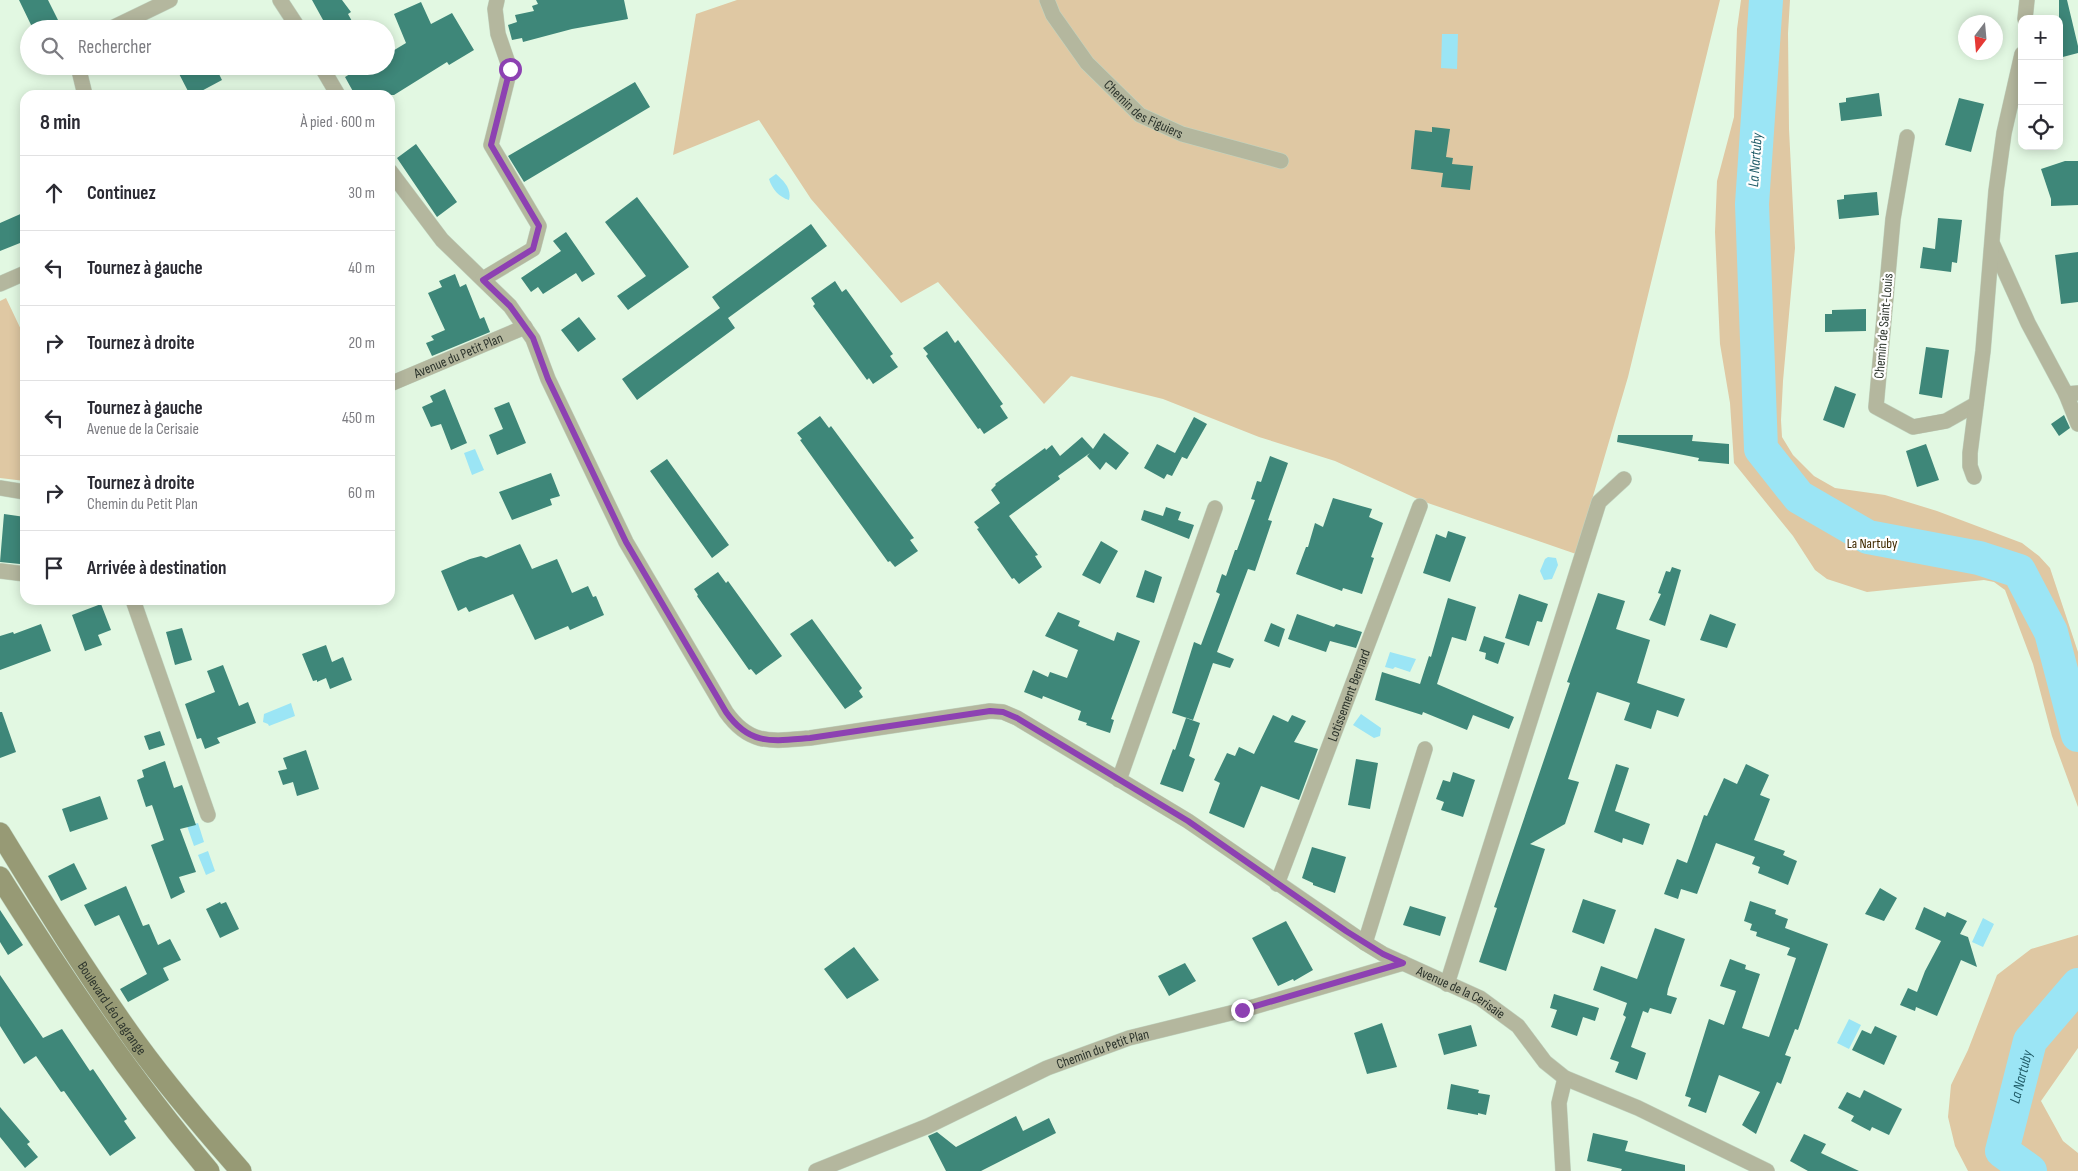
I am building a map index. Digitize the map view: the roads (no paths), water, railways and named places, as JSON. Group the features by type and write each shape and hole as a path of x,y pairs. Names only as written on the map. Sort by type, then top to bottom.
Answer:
{"main road":[{"name":"Boulevard Léo Lagrange","path":"0,833 64,939 138,1045 193,1115 241,1171"},
{"name":"Boulevard Léo Lagrange","path":"0,876 60,972 100,1029 178,1134 209,1171"}],"street":[{"path":"129,20 170,0"},
{"path":"280,0 293,20"},
{"path":"483,280 533,249 539,226 491,145 510,69 498,34 495,9 497,0"},
{"name":"Chemin des Figuiers","path":"1046,0 1053,15 1087,64 1140,115 1182,134 1281,161"},
{"path":"2025,15 2027,0"},
{"path":"1974,477 1970,466 1970,453 1996,191 2004,133 2021,60"},
{"path":"80,75 85,90"},
{"path":"326,75 335,90"},
{"name":"Chemin de Saint-Louis","path":"1907,137 1893,219 1876,407 1913,427 1946,421 1976,404"},
{"name":"Avenue de la Cerisaie","path":"395,178 442,240 510,306 533,338 548,379 626,542 736,727 748,735 780,740 810,738 990,711 1003,712 1017,718 1188,821 1365,943 1403,963 1480,998 1518,1026 1544,1062 1565,1078 1638,1108 1767,1171"},
{"path":"1992,243 2028,323 2072,393 2078,424"},
{"path":"0,284 20,275"},
{"name":"Avenue du Petit Plan","path":"395,382 525,327"},
{"path":"1447,984 1599,502 1624,479"},
{"path":"0,488 20,491"},
{"name":"Lotissement Bernard","path":"1277,884 1420,506"},
{"path":"1119,780 1215,508"},
{"path":"0,573 20,574"},
{"path":"135,605 208,815"},
{"path":"1365,943 1425,750"},
{"name":"Chemin du Petit Plan","path":"816,1171 928,1126 1047,1068 1129,1038 1242,1010 1403,963"},
{"path":"1563,1171 1559,1103 1565,1078"}],"water":[{"path":"1442,34 1458,34 1457,69 1441,68"},
{"path":"776,174 788,189 789,200 779,195 772,186 769,179"},
{"path":"475,449 484,470 472,475 464,453"},
{"path":"1548,557 1556,558 1558,565 1552,579 1544,580 1540,571 1545,559"},
{"path":"1390,652 1416,659 1410,672 1395,667 1393,669 1385,667"},
{"path":"291,703 295,716 269,726 263,722 264,714"},
{"path":"1361,714 1381,728 1380,736 1374,738 1353,725"},
{"path":"198,823 204,842 194,846 187,826"},
{"path":"208,851 215,871 206,875 198,855"},
{"path":"1983,918 1994,924 1983,947 1972,942"},
{"path":"1849,1019 1861,1025 1849,1049 1837,1043"}],"waterway":[{"name":"La Nartuby","path":"1766,0 1752,204 1761,449 1799,497 1868,537 1979,558 2019,571 2051,632 2078,735"},
{"name":"La Nartuby","path":"2030,1171 2002,1151 2030,1041 2078,985"}]}
